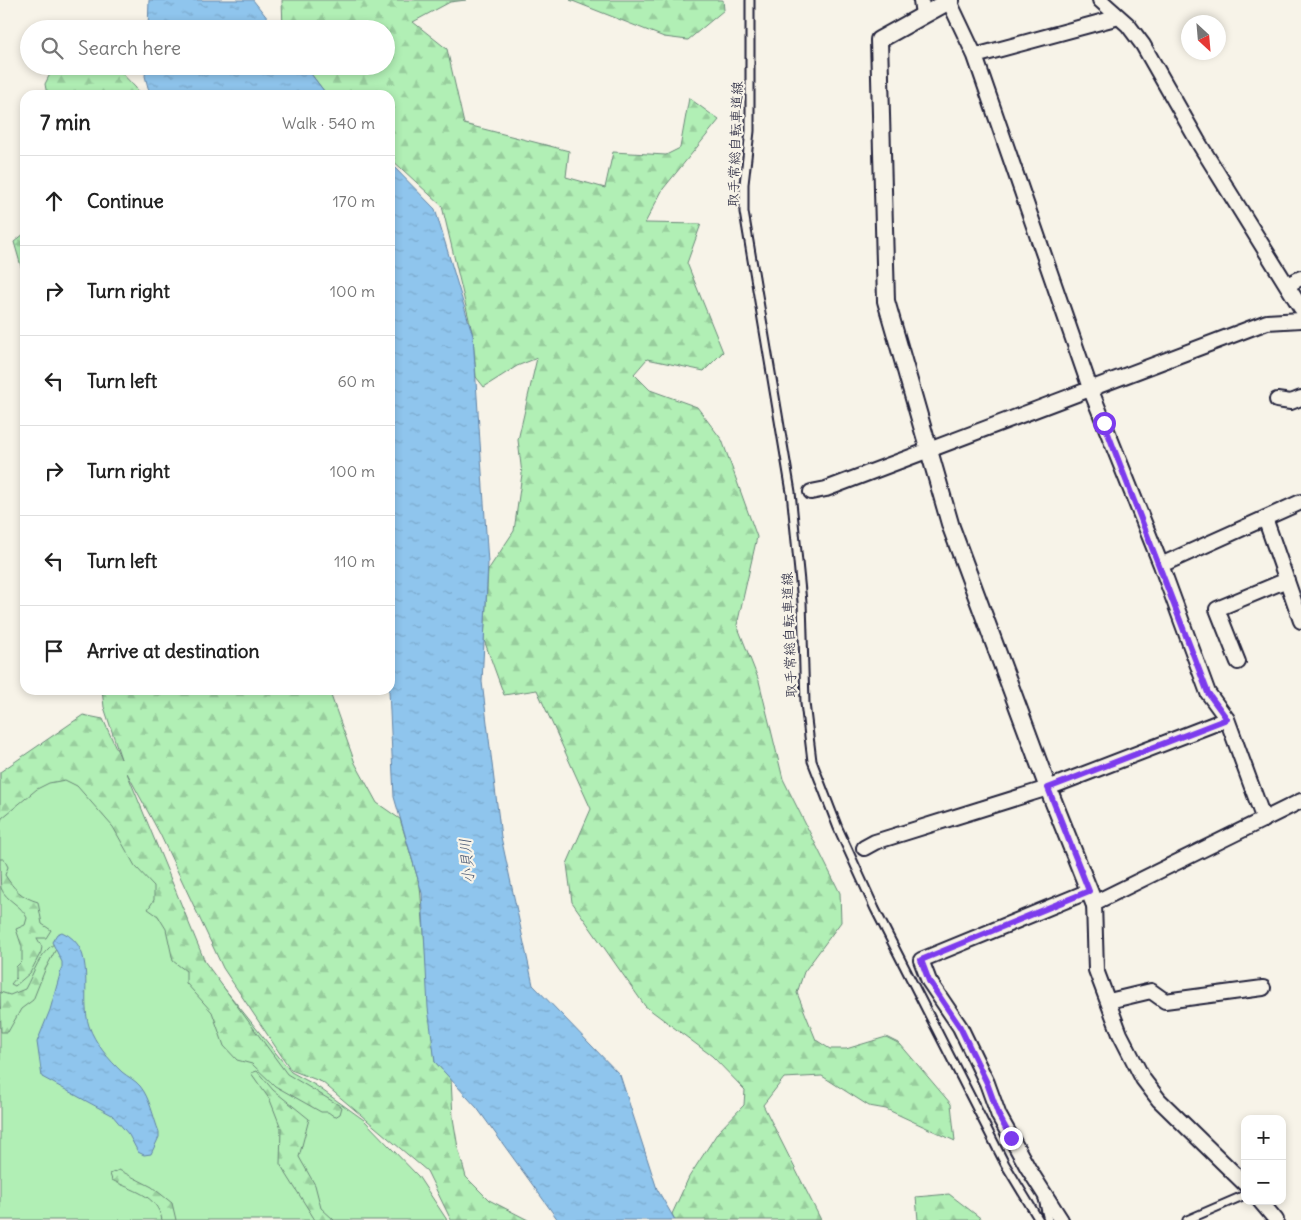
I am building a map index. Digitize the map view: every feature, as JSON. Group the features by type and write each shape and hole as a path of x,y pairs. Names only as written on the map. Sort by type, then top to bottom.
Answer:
{"street":[{"path":"1241,1180 1159,1100 1142,1079 1120,1034 1096,970 1091,897 1048,788 952,527 927,450 886,301 879,40 922,7 950,0 975,56 1090,388 1208,693 1227,719 1264,820"},
{"path":"1100,0 1119,17 1143,45 1200,145 1301,308"},
{"path":"975,56 1119,17"},
{"path":"1287,285 1301,278"},
{"path":"811,492 826,489 1267,322 1301,320"},
{"path":"1277,400 1291,402 1301,398"},
{"path":"1160,565 1301,502"},
{"path":"1265,518 1301,621"},
{"path":"1238,662 1216,609 1287,580"},
{"path":"864,848 875,842 1048,788 1227,719"},
{"path":"1061,1220 999,1116 987,1083 960,1027 929,981 921,960 1091,897 1264,820 1301,801"},
{"path":"1109,1001 1151,991 1165,1001 1264,988"},
{"path":"1263,1205 1276,1220"}],"lane":[{"name":"取手常総自転車道線","path":"750,0 750,131 744,184 744,212 791,492 802,602 805,703 812,761 838,828 875,909 1005,1164 1039,1220"},
{"path":"1040,1186 1048,1220"},
{"path":"1187,1220 1241,1197"}],"green space":[{"path":"282,0 466,0 450,2 413,22 447,49 464,124 569,151 566,177 605,188 613,152 666,155 680,148 689,98 719,120 663,189 645,223 701,224 687,263 723,352 704,371 647,359 634,374 650,390 697,407 722,440 757,537 737,625 759,681 783,779 840,893 841,922 804,972 797,993 816,1040 830,1049 846,1049 886,1037 900,1044 951,1104 955,1141 886,1109 869,1106 822,1076 784,1078 763,1105 821,1220 675,1220 672,1214 689,1177 718,1132 744,1105 745,1090 712,1056 645,1006 572,902 567,864 591,809 537,690 504,695 484,640 488,570 514,531 522,474 518,440 537,358 517,366 484,387 476,377 473,336 442,206 395,163 395,90 323,90 312,75 395,75 395,20 283,20"},
{"path":"570,0 723,0 724,10 688,40 664,37"},
{"path":"50,75 124,75 137,90 46,90 45,84"},
{"path":"20,237 20,263 14,242"},
{"path":"103,695 331,695 355,763 377,803 400,819 420,886 435,1062 451,1079 453,1118 458,1148 466,1177 489,1200 528,1220 451,1220 427,1171 322,1082 291,1070 223,968 160,834 127,773 205,962 287,1074 342,1107 340,1114 335,1117 328,1112 321,1112 275,1086 252,1064 237,1060 224,1046 212,1012 186,983 186,971 173,961 166,929 158,916 148,909 154,900 154,886 135,866 113,827 77,786 65,780 49,783 37,789 2,818 0,823 0,772 83,715 103,719 121,759 104,707"},
{"path":"84,716 204,963 291,1072 315,1085 364,1120 418,1176 447,1220 0,1220 0,773"},
{"path":"0,859 4,859 8,867 5,875 15,888 22,895 38,902 42,924 51,930 46,938 37,938 42,947 41,952 30,973 15,986 11,984 16,978 16,967 22,961 22,947 16,929 25,925 27,918 1,888"},
{"path":"55,943 57,947 33,1000 21,1009 8,1032 1,1032 0,992 10,995 25,989 37,964"},
{"path":"257,1071 273,1090 309,1119 299,1157 315,1185 321,1208 334,1220 315,1220 280,1164 281,1128 270,1100 251,1073"},
{"path":"119,1170 152,1187 172,1203 176,1220 162,1220 155,1204 143,1194 112,1180 110,1174"},
{"path":"949,1194 983,1220 918,1220 916,1197"}],"water":[{"path":"149,0 253,0 269,20 148,20"},
{"path":"312,75 323,90 149,90 145,76"},
{"name":"小貝川","path":"395,168 435,209 473,336 488,563 482,682 501,837 533,985 620,1075 657,1189 675,1220 558,1220 477,1108 435,1062 428,1008 422,893 394,797 389,695 395,695"},
{"path":"62,932 73,939 80,949 84,961 86,974 86,1014 92,1032 103,1051 122,1072 140,1086 149,1102 159,1132 159,1137 151,1154 144,1155 138,1152 129,1135 112,1115 42,1077 37,1042 50,1010 62,967 62,962 52,942 57,934"}],"route":[{"path":"1011,1138 999,1116 987,1083 960,1027 929,981 921,960 1089,891 1048,788 1227,719 1208,693 1104,423"}]}
